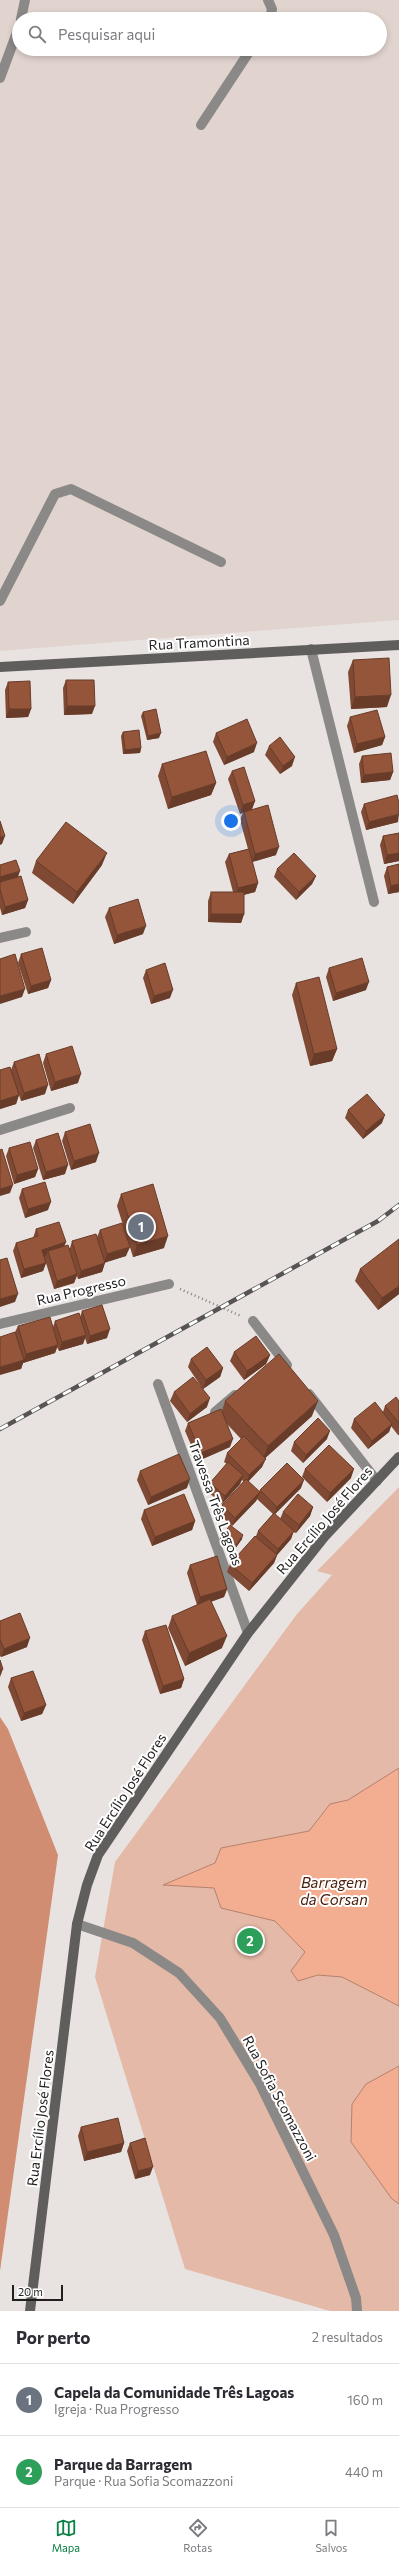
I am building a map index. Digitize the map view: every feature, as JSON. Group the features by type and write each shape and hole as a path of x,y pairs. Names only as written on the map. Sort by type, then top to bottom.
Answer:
{"street":[{"path":"22,12 25,0"},
{"path":"268,0 272,9 271,12"},
{"path":"0,78 12,46"},
{"path":"201,125 246,56"},
{"path":"0,601 55,494 71,489 221,562"},
{"name":"Rua Tramontina","path":"0,667 399,645"},
{"path":"311,649 374,902"},
{"path":"0,938 26,932"},
{"path":"0,1130 70,1108"},
{"name":"Rua Progresso","path":"0,1324 169,1284"},
{"path":"253,1321 278,1360 295,1376"},
{"name":"Travessa Três Lagoas","path":"158,1384 248,1633"},
{"path":"215,1412 245,1387"},
{"path":"305,1388 377,1481"},
{"name":"Rua Ercílio José Flores","path":"30,2311 77,1924 87,1885 98,1855 248,1633 325,1536 399,1457"},
{"name":"Rua Sofia Scomazzoni","path":"77,1924 133,1943 179,1973 220,2018 260,2084 334,2235 356,2298 357,2311"}],"path":[{"path":"169,1284 241,1316"}],"shaded area":[{"path":"0,0 399,0 399,620 0,651"},
{"path":"399,1487 399,2311 330,2311 185,2269 95,1977 115,1862 297,1614 332,1575 317,1571"},
{"path":"0,1717 8,1729 58,1855 0,2271"}],"water":[{"name":"Barragem da Corsan","path":"399,1768 399,2006 342,1977 318,1975 298,1981 291,1971 305,1952 275,1921 221,1908 214,1888 163,1885 215,1863 221,1848 309,1831 330,1804 348,1800"},
{"path":"399,2066 399,2204 392,2199 351,2142 352,2104 366,2084"}],"building":[{"path":"389,658 391,695 355,697 353,660"},
{"path":"66,680 94,680 95,706 67,706"},
{"path":"30,681 31,709 9,709 8,682"},
{"path":"156,709 161,733 148,736 143,712"},
{"path":"377,710 385,737 357,744 350,717"},
{"path":"247,719 257,743 227,757 216,733"},
{"path":"139,730 141,748 125,750 123,732"},
{"path":"280,737 295,757 283,766 269,746"},
{"path":"206,751 216,783 172,797 162,764"},
{"path":"391,753 393,772 364,775 362,756"},
{"path":"244,767 255,801 243,805 232,771"},
{"path":"397,795 399,814 369,822 364,804"},
{"path":"268,805 279,847 255,854 244,812"},
{"path":"0,821 5,836 0,837"},
{"path":"66,822 107,853 77,892 36,861"},
{"path":"399,833 399,853 387,855 383,836"},
{"path":"249,849 258,883 238,888 229,854"},
{"path":"294,853 316,876 299,892 277,869"},
{"path":"16,860 20,871 0,877 0,865"},
{"path":"399,864 399,884 391,886 387,867"},
{"path":"21,876 28,900 5,907 0,889 0,882"},
{"path":"211,892 244,892 244,914 211,914"},
{"path":"138,899 146,926 117,935 109,908"},
{"path":"42,948 51,980 31,986 21,954"},
{"path":"15,954 25,989 0,996 0,959"},
{"path":"362,958 369,982 336,993 329,968"},
{"path":"165,963 173,990 154,996 146,970"},
{"path":"319,977 337,1049 314,1054 296,983"},
{"path":"72,1046 81,1074 55,1082 46,1054"},
{"path":"39,1054 48,1085 24,1093 14,1062"},
{"path":"10,1067 19,1095 0,1101 0,1070"},
{"path":"367,1094 385,1115 366,1131 348,1110"},
{"path":"90,1124 99,1153 74,1161 65,1132"},
{"path":"58,1133 68,1165 46,1172 36,1140"},
{"path":"30,1142 38,1169 17,1175 9,1148"},
{"path":"2,1149 13,1185 0,1189 0,1150"},
{"path":"45,1182 51,1202 28,1209 22,1189"},
{"path":"153,1184 168,1236 137,1245 121,1194"},
{"path":"59,1222 66,1242 42,1250 46,1263 24,1269 16,1243 38,1236 36,1229"},
{"path":"122,1223 130,1247 107,1254 100,1230"},
{"path":"96,1234 105,1263 81,1271 72,1241"},
{"path":"399,1239 399,1286 382,1298 360,1269"},
{"path":"68,1245 77,1274 57,1281 48,1251"},
{"path":"7,1258 18,1294 0,1299 0,1260"},
{"path":"102,1305 110,1329 90,1336 82,1311"},
{"path":"79,1313 86,1335 62,1342 55,1321"},
{"path":"50,1317 58,1345 26,1354 18,1326"},
{"path":"15,1332 24,1360 0,1367 0,1337"},
{"path":"256,1336 270,1355 247,1371 234,1352"},
{"path":"207,1347 223,1368 206,1380 191,1359"},
{"path":"279,1354 318,1401 268,1446 225,1401"},
{"path":"193,1377 210,1398 190,1414 174,1392"},
{"path":"396,1397 399,1401 399,1423 385,1406"},
{"path":"375,1402 392,1424 372,1441 354,1419"},
{"path":"221,1409 233,1439 201,1453 188,1423"},
{"path":"318,1418 330,1431 306,1455 294,1442"},
{"path":"244,1436 266,1459 249,1475 227,1453"},
{"path":"329,1445 354,1469 330,1493 305,1469"},
{"path":"179,1454 190,1479 151,1497 140,1471"},
{"path":"228,1462 243,1475 225,1496 210,1483"},
{"path":"287,1463 304,1480 277,1507 260,1490"},
{"path":"246,1479 260,1492 235,1518 222,1505"},
{"path":"184,1494 195,1521 155,1537 144,1510"},
{"path":"298,1494 313,1507 299,1525 283,1512"},
{"path":"274,1513 294,1531 278,1549 258,1531"},
{"path":"230,1525 243,1535 234,1548 220,1539"},
{"path":"255,1536 277,1555 252,1583 230,1564"},
{"path":"217,1556 227,1589 200,1597 190,1565"},
{"path":"210,1599 227,1636 189,1653 172,1616"},
{"path":"20,1613 30,1638 4,1649 0,1639 0,1621"},
{"path":"166,1625 184,1679 163,1686 145,1631"},
{"path":"0,1660 3,1669 0,1670"},
{"path":"33,1671 46,1705 24,1713 11,1678"},
{"path":"118,2118 124,2143 87,2152 81,2127"},
{"path":"145,2138 153,2167 138,2171 130,2143"}],"railway":[{"path":"0,1429 378,1221 399,1205"}],"place":[{"name":"Capela da Comunidade Três Lagoas","path":"141,1227"},
{"name":"Parque da Barragem","path":"250,1941"}]}
